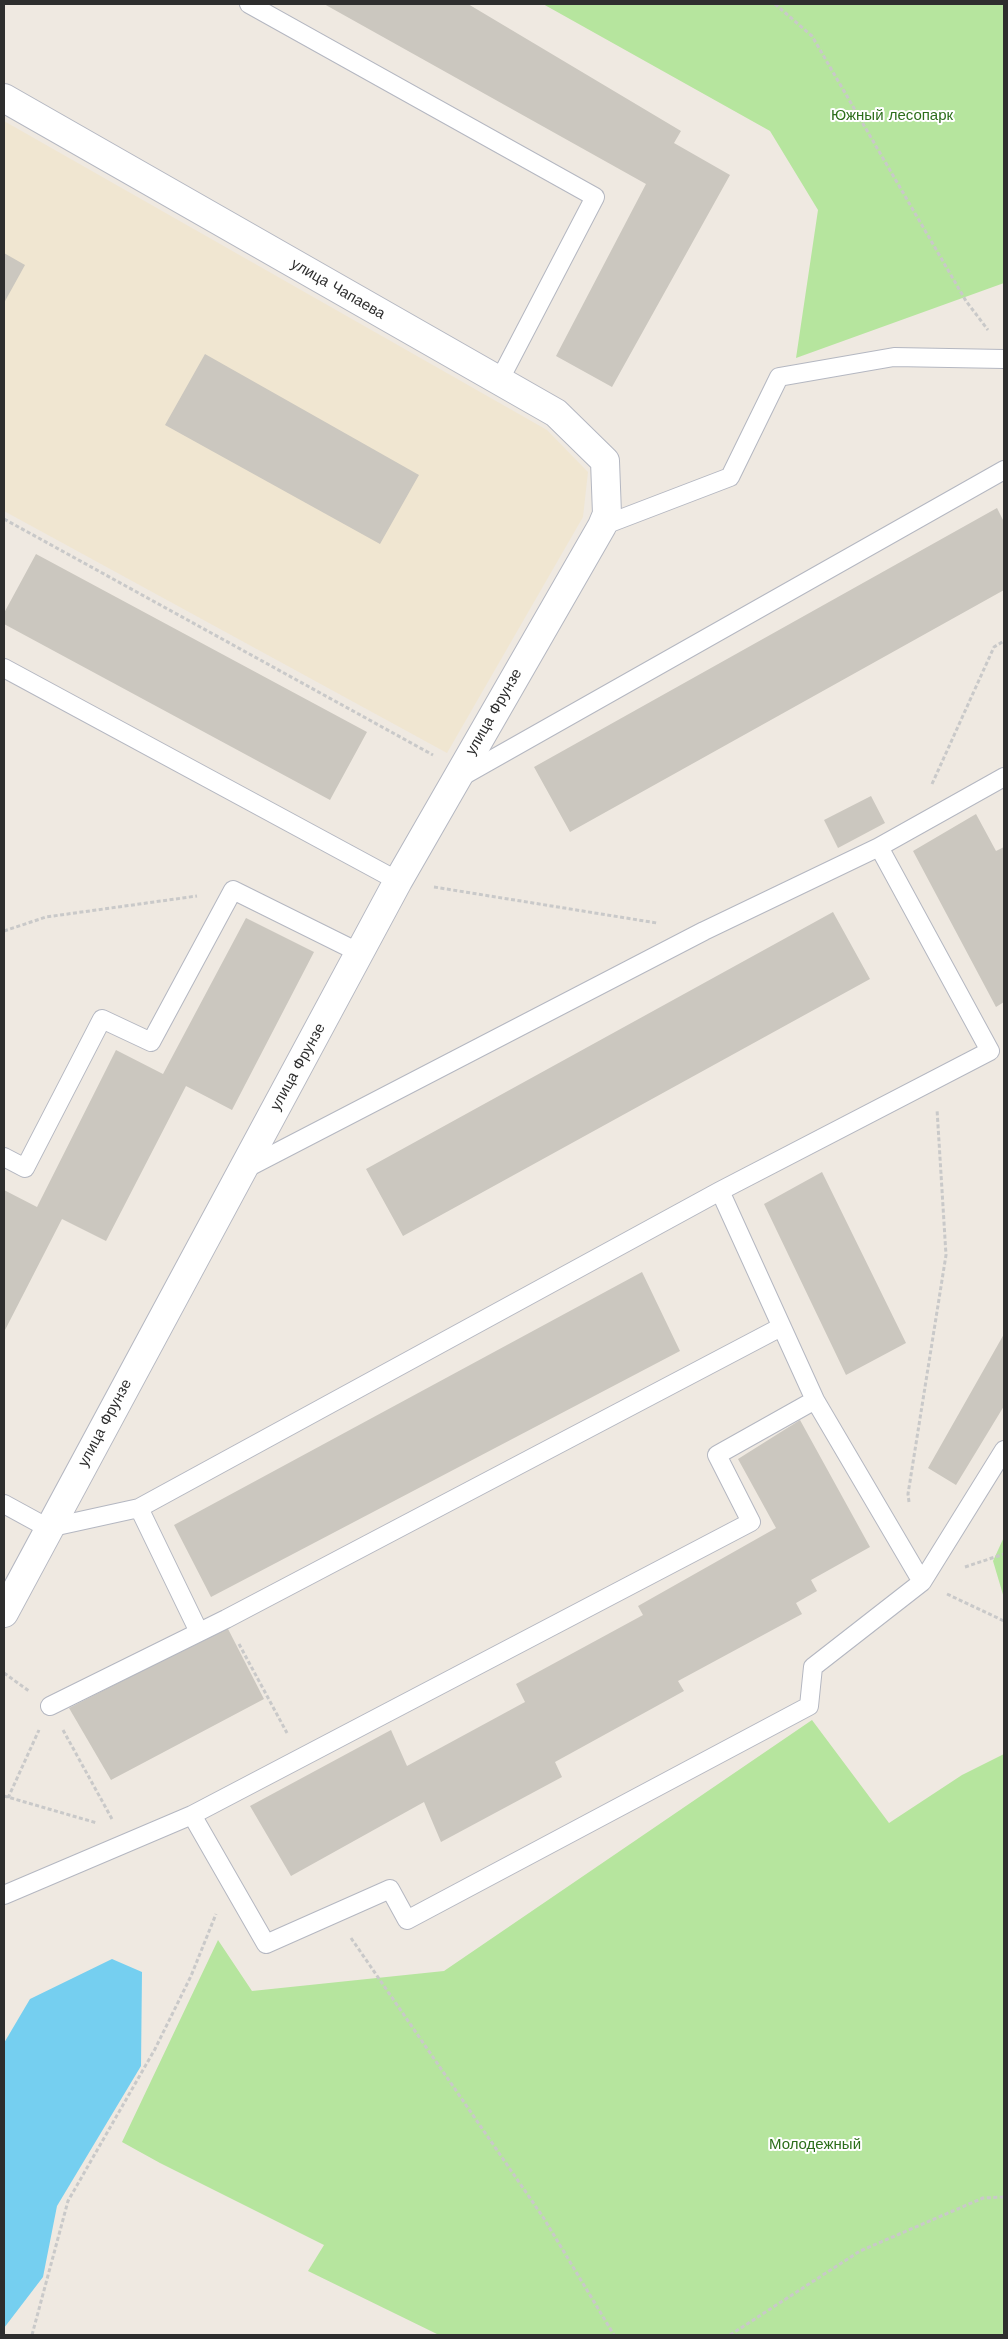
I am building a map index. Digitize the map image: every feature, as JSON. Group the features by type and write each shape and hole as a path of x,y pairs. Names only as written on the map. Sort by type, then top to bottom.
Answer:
{"street":[{"name":"улица Чапаева","path":"4,98 556,413 605,461 607,514 602,526"},
{"name":"улица Фрунзе","path":"4,1613 48,1528 398,881 602,526"}],"lane":[{"path":"248,4 595,197 499,380"},
{"path":"602,526 730,477 779,377 894,356 1004,359"},
{"path":"454,781 1004,470"},
{"path":"4,668 398,881"},
{"path":"242,1170 704,931 879,847 1004,777"},
{"path":"4,1504 48,1528 139,1508 720,1191 990,1051 879,847"},
{"path":"4,1157 25,1168 102,1019 151,1042 233,890 360,953"},
{"path":"720,1191 814,1400 922,1582"},
{"path":"50,1706 226,1619 781,1327"},
{"path":"4,1895 121,1837 192,1815 751,1522 717,1455 814,1400"},
{"path":"192,1815 266,1944 333,1912 390,1889 407,1920 809,1706 813,1667 922,1582 1004,1450"},
{"path":"139,1508 199,1632"}],"path":[{"path":"775,4 812,36 966,301 993,337"},
{"path":"4,519 438,758"},
{"path":"912,828 994,647 1004,641"},
{"path":"398,881 704,931"},
{"path":"4,931 46,917 233,890"},
{"path":"909,1504 908,1494 946,1255 935,1079"},
{"path":"922,1582 1004,1621"},
{"path":"226,1619 300,1758"},
{"path":"4,1673 50,1706 121,1837"},
{"path":"8,1798 50,1706"},
{"path":"4,1796 121,1837"},
{"path":"32,2335 68,2201 155,2049 190,1976 230,1881"},
{"path":"333,1912 543,2218 614,2335"},
{"path":"730,2335 860,2251 983,2198 1004,2197"}],"shaded area":[{"path":"4,121 547,430 588,472 583,517 447,753 4,511"}],"green space":[{"name":"Южный лесопарк","path":"543,4 1004,4 1004,283 796,358 818,210 770,131"},
{"path":"1004,1537 1004,1598 993,1561"},
{"name":"Молодежный","path":"812,1720 889,1823 962,1775 1004,1754 1004,2335 439,2335 308,2271 324,2245 122,2142 218,1940 252,1991 444,1971"}],"water":[{"path":"112,1959 142,1972 141,2066 57,2206 43,2277 4,2328 4,2043 30,1999"}],"building":[{"path":"324,4 468,4 681,131 674,143 730,175 612,387 556,356 646,184"},
{"path":"4,253 25,265 4,303"},
{"path":"205,354 419,475 380,544 165,425"},
{"path":"997,508 1004,522 1004,590 570,832 534,767"},
{"path":"36,554 367,732 330,800 4,624 4,613"},
{"path":"871,796 885,823 838,848 824,820"},
{"path":"976,814 996,851 1004,847 1004,1002 996,1007 913,851"},
{"path":"833,912 870,979 403,1236 366,1169"},
{"path":"246,918 314,952 232,1110 186,1086 106,1241 62,1219 4,1332 4,1190 37,1207 116,1050 163,1074"},
{"path":"822,1172 906,1343 846,1375 764,1204"},
{"path":"642,1272 680,1351 211,1597 174,1525"},
{"path":"1004,1334 1004,1406 956,1485 928,1468"},
{"path":"800,1420 870,1547 811,1580 817,1591 796,1603 802,1614 678,1681 684,1691 555,1762 562,1777 441,1842 424,1802 291,1876 250,1806 391,1730 407,1766 525,1702 516,1684 643,1615 638,1606 776,1528 738,1459"},
{"path":"227,1627 264,1699 111,1780 69,1708"}]}
